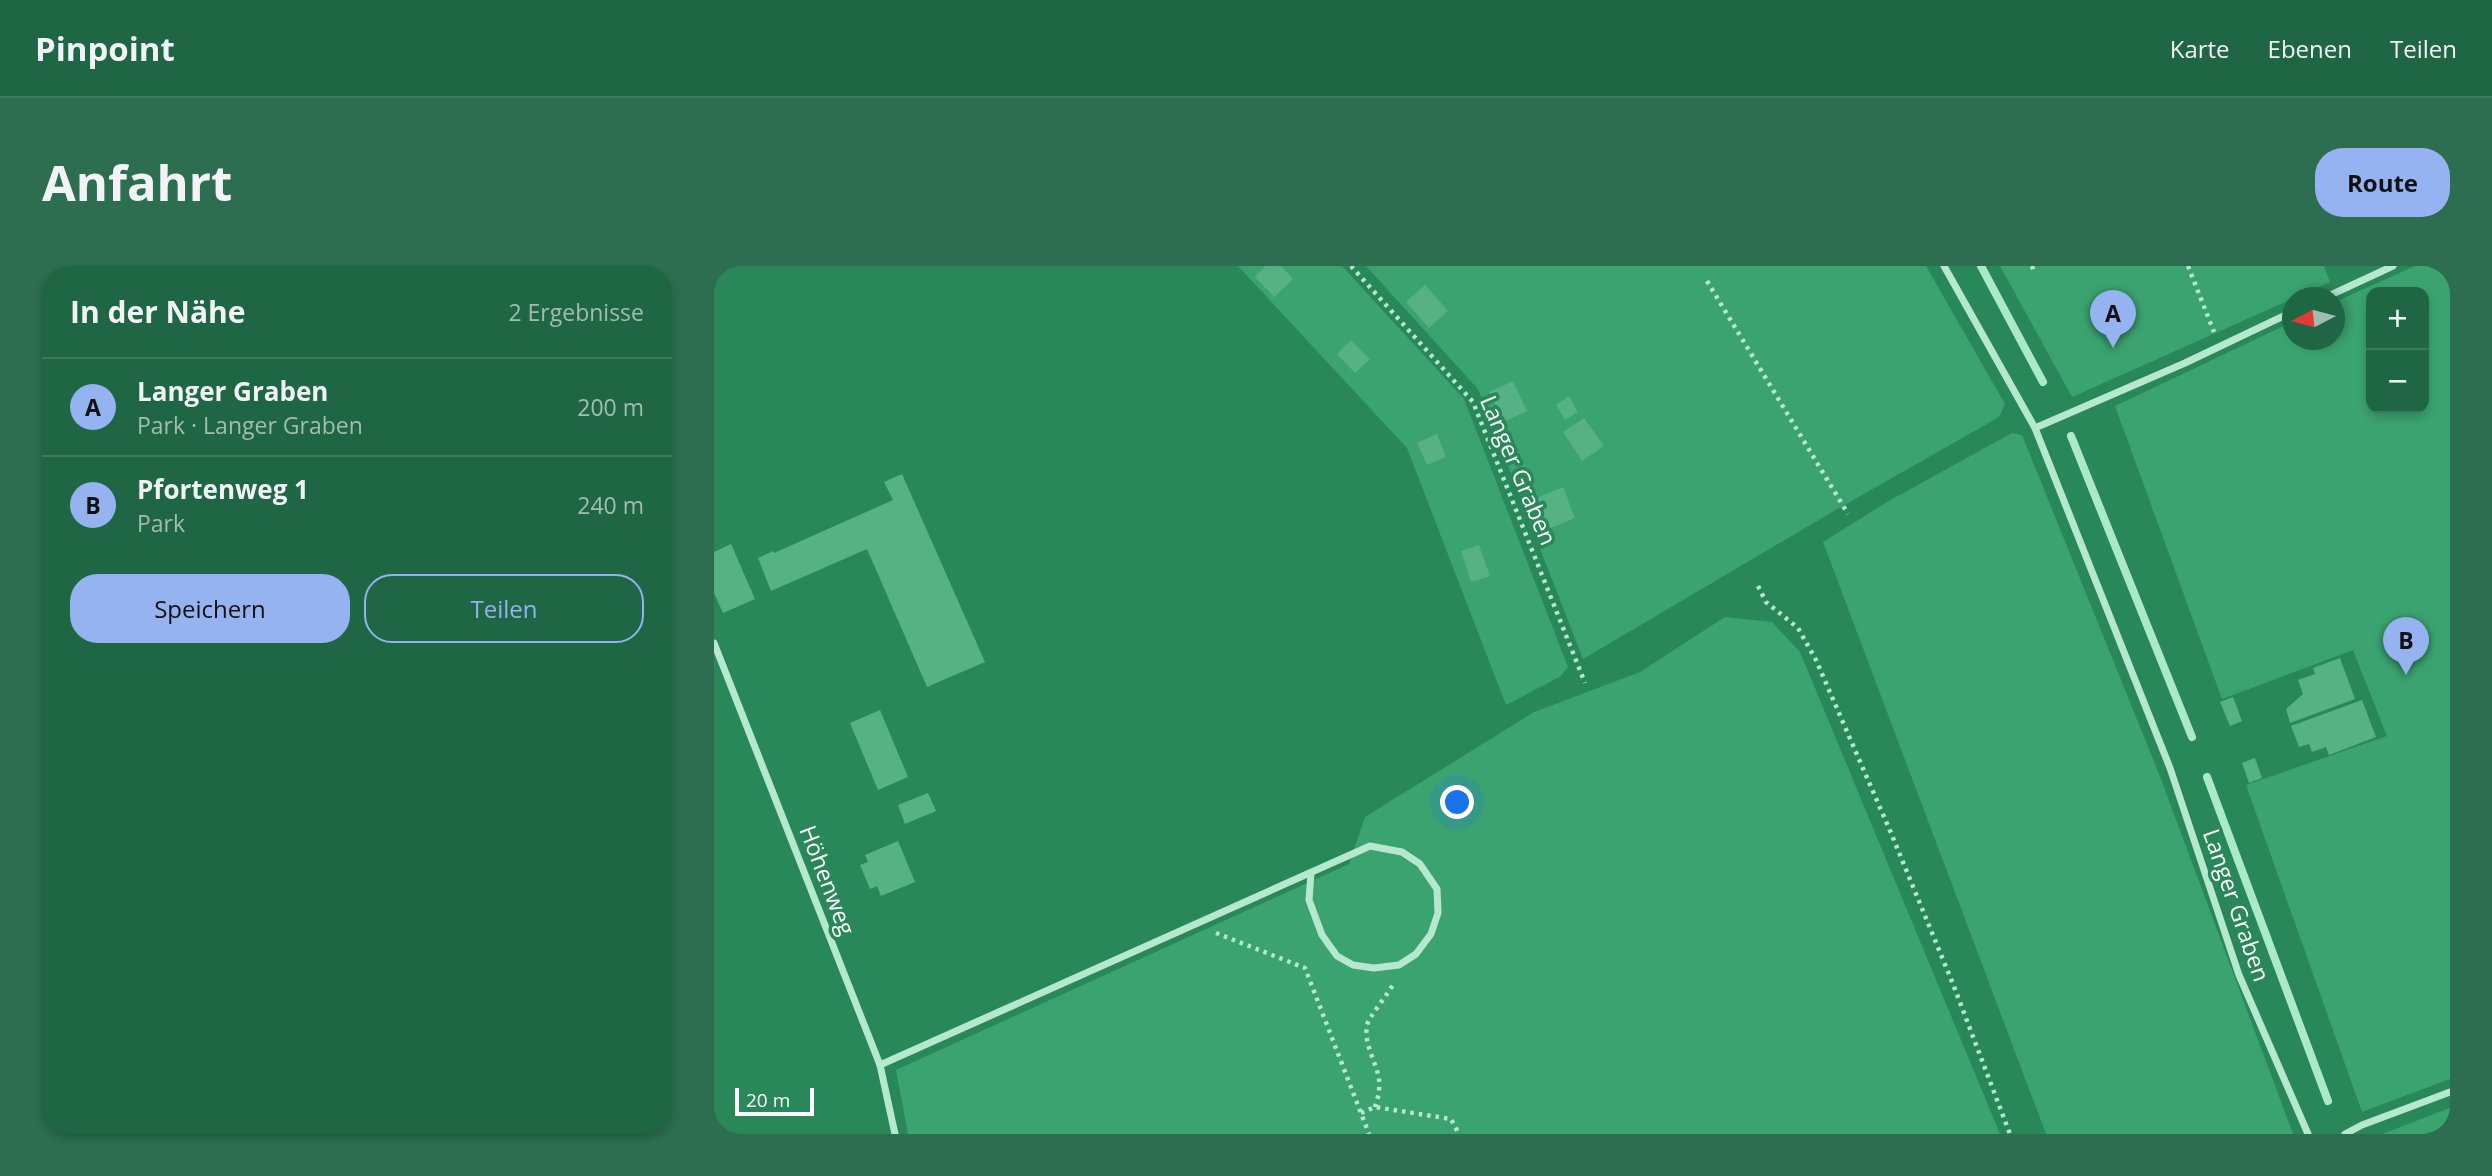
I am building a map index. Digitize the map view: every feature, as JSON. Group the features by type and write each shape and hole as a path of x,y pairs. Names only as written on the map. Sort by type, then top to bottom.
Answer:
{"street":[{"name":"Langer Graben","path":"1944,266 2035,428 2170,768 2239,975 2308,1134"},
{"path":"2345,288 2393,266"},
{"path":"2035,428 2282,317"},
{"name":"Höhenweg","path":"714,643 880,1065 895,1134"},
{"path":"880,1065 1370,846 1402,852 1420,864 1437,889 1438,913 1431,934 1416,954 1399,965 1374,968 1353,965 1337,956 1322,935 1310,900 1311,873"},
{"path":"2345,1134 2450,1092"}],"path":[{"name":"Langer Graben","path":"1351,266 1473,402 1585,683"},
{"path":"2032,266 2034,272"},
{"path":"2189,266 2219,346"},
{"path":"1707,281 1848,514"},
{"path":"1758,586 1766,602 1798,628 1816,660 1953,984 2010,1134"},
{"path":"1196,924 1305,968 1369,1134"},
{"path":"1375,1107 1380,1088 1376,1068 1366,1043 1367,1021 1393,984 1399,965"},
{"path":"1361,1114 1375,1107 1451,1119 1459,1134"}],"green space":[{"path":"1238,266 1342,266 1464,399 1568,667 1561,676 1506,705 1407,448"},
{"path":"1366,266 1926,266 2005,404 1999,417 1583,659 1478,389"},
{"path":"2000,266 2324,266 2330,282 2319,287 2282,287 2282,303 2072,397"},
{"path":"2415,266 2450,266 2450,1079 2362,1112 2246,785 2387,736 2353,650 2222,699 2115,406 2282,327 2282,350 2345,350 2345,298 2366,288 2366,413 2429,413 2429,287 2368,287"},
{"path":"2012,433 2022,435 2159,774 2293,1134 2046,1134 1823,542 1887,502"},
{"path":"1725,617 1772,622 1800,652 2000,1134 908,1134 896,1070 1349,864 1365,817 1534,712 1640,672"},
{"path":"2450,1108 2450,1134 2382,1134"}],"building":[{"path":"1265,266 1281,266 1293,279 1274,297 1255,277"},
{"path":"1425,285 1448,311 1429,328 1406,302"},
{"path":"1351,340 1370,359 1355,373 1337,354"},
{"path":"1513,381 1527,411 1504,422 1489,392"},
{"path":"1569,396 1578,412 1565,420 1556,405"},
{"path":"1584,418 1604,446 1582,461 1563,432"},
{"path":"1437,434 1446,457 1427,465 1417,443"},
{"path":"902,474 985,662 927,687 867,549 771,591 758,558 893,500 884,482"},
{"path":"1563,487 1575,518 1544,531 1532,500"},
{"path":"731,544 755,599 723,613 714,593 714,552"},
{"path":"1479,545 1490,576 1471,582 1461,551"},
{"path":"2340,658 2355,699 2290,723 2286,709 2303,694 2298,680 2315,674 2313,668"},
{"path":"2233,697 2242,721 2230,726 2220,702"},
{"path":"2362,700 2376,737 2329,755 2326,747 2312,752 2309,744 2299,747 2291,726"},
{"path":"880,710 908,777 878,790 850,723"},
{"path":"2255,758 2262,778 2249,783 2242,763"},
{"path":"928,793 936,811 905,824 898,805"},
{"path":"898,841 915,882 881,896 877,886 870,889 860,865 868,862 865,855"}],"waterway":[{"path":"1981,266 2043,382"},
{"path":"2071,436 2192,737"},
{"path":"2207,777 2328,1101"}],"place":[{"name":"Langer Graben","path":"2113,348"},
{"name":"Pfortenweg 1","path":"2406,675"}]}
